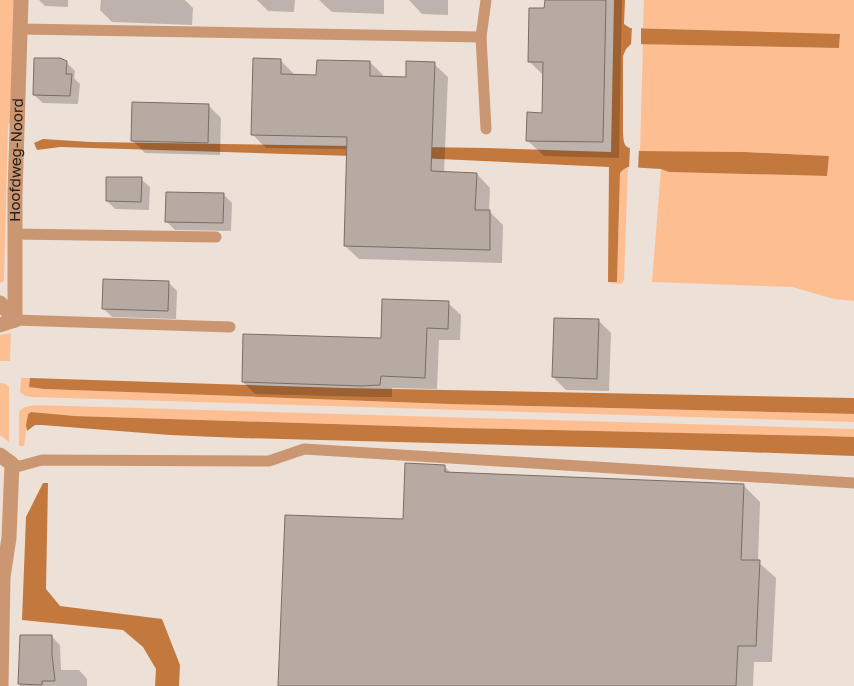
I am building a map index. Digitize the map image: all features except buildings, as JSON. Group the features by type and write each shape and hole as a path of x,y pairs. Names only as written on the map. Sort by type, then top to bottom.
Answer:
{"street":[{"name":"Hoofdweg-Noord","path":"15,320 15,234 21,0"},
{"path":"0,303 15,320 0,325"},
{"path":"1,686 3,577 9,538 6,460"}],"lane":[{"path":"486,0 481,38 486,129"},
{"path":"20,30 481,38"},
{"path":"15,234 216,237"},
{"path":"15,320 230,327"},
{"path":"6,460 20,466 42,460 269,461 304,449 854,484"}],"shaded area":[{"path":"0,0 14,0 12,119 8,125 4,281 0,283"},
{"path":"614,0 625,0 624,24 630,28 840,34 839,48 631,44 623,56 623,133 624,142 628,148 640,151 745,152 829,156 827,176 669,172 661,169 628,167 620,173 617,282 608,282 609,167 418,158 60,147 37,150 34,143 43,139 91,142 487,148 611,152"},
{"path":"644,0 854,0 854,301 834,299 792,287 652,282 661,169 670,172 826,176 829,156 745,152 640,151 643,44 839,48 840,35 643,28"},
{"path":"628,167 624,280 621,284 608,283 617,281 620,173"},
{"path":"11,333 10,361 0,361 0,335"},
{"path":"21,378 30,378 30,387 44,389 449,404 854,414 854,422 32,397 25,396 20,392"},
{"path":"30,378 343,388 854,398 854,414 449,404 44,389 29,387"},
{"path":"0,383 6,384 9,387 9,442 0,435"},
{"path":"35,405 854,429 854,437 459,428 75,416 31,412 28,414 24,446 19,446 19,411 25,407"},
{"path":"31,412 75,416 459,428 854,437 854,456 667,449 240,438 170,435 42,425 35,425 27,431 28,414"},
{"path":"43,483 48,483 46,589 60,606 162,619 180,665 179,686 155,686 156,669 143,647 123,630 22,620 26,517"}],"pier":[{"path":"632,26 641,26 641,47 631,46"},
{"path":"630,147 639,148 638,170 629,170"}]}
